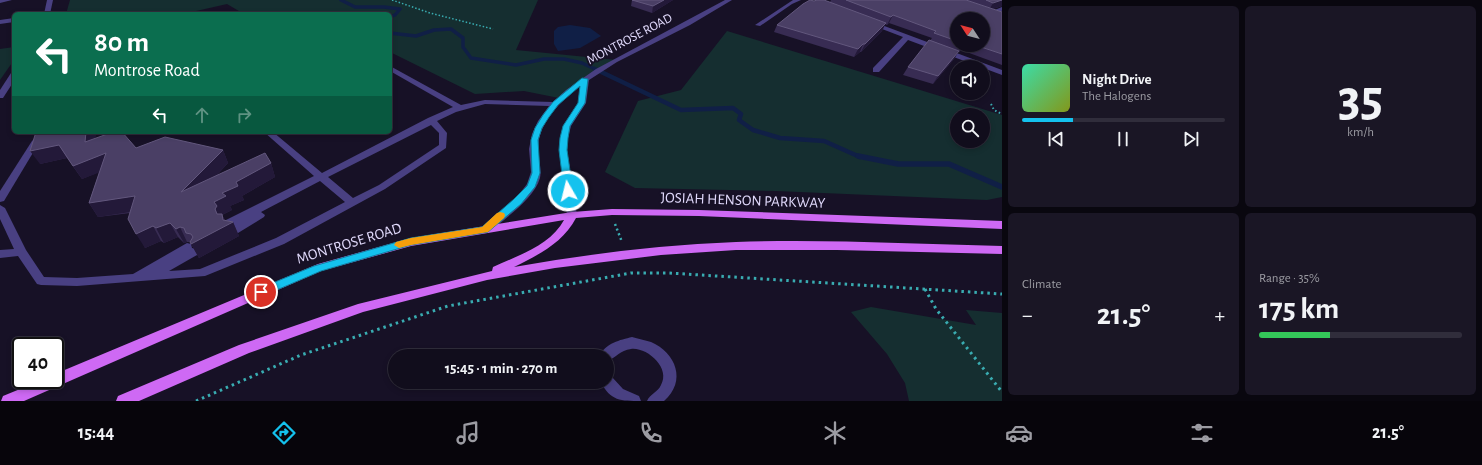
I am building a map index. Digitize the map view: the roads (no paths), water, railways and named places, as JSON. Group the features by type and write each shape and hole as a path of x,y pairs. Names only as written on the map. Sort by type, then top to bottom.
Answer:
{"main road":[{"name":"JOSIAH HENSON PARKWAY","path":"484,230 572,215 612,212 691,213 1002,225"},
{"path":"487,276 546,244 568,225 572,215"},
{"name":"MONTROSE ROAD","path":"8,401 318,268 411,242 484,230"},
{"path":"123,401 244,349 362,307 487,276 590,258 709,247 782,246 1002,250"}],"street":[{"path":"0,1 9,0"},
{"path":"47,12 50,0"},
{"name":"MONTROSE ROAD","path":"484,230 531,187 536,173 534,140 538,128 545,116 556,104 585,79 617,60 694,21 729,0"},
{"path":"758,25 790,3 798,0"},
{"path":"1002,9 985,13 1002,18"},
{"path":"0,22 12,20"},
{"path":"864,20 1002,73"},
{"path":"876,70 907,37"},
{"path":"392,69 460,108"},
{"path":"0,96 12,79"},
{"name":"MONTROSE ROAD","path":"572,215 563,150 564,138 567,126 582,103 585,79"},
{"path":"231,227 322,177 453,110 485,102 556,104"},
{"path":"0,208 20,252 41,280 76,282 134,276 201,273 280,241 382,187 443,146 443,133 431,120"},
{"path":"270,134 352,203"},
{"path":"0,199 36,142"},
{"path":"134,276 190,249 151,276"},
{"path":"0,254 20,252"},
{"path":"612,349 622,344 633,343 644,345 655,350 664,358 670,368 672,378 669,388 663,396 654,401"},
{"path":"615,397 634,401"}],"water":[{"path":"570,25 590,28 601,36 580,48 558,51 554,44 554,31 558,27"}],"waterway":[{"path":"341,0 355,7 384,7 400,9 392,16"},
{"path":"392,33 416,36 434,30 451,29 463,38 463,47 471,58 516,65 544,59 564,59 582,63 597,70"},
{"path":"595,69 681,110 733,108 741,114 739,120 753,130 780,138 824,141 860,157"},
{"path":"858,156 898,164 949,164 1002,187"}]}
